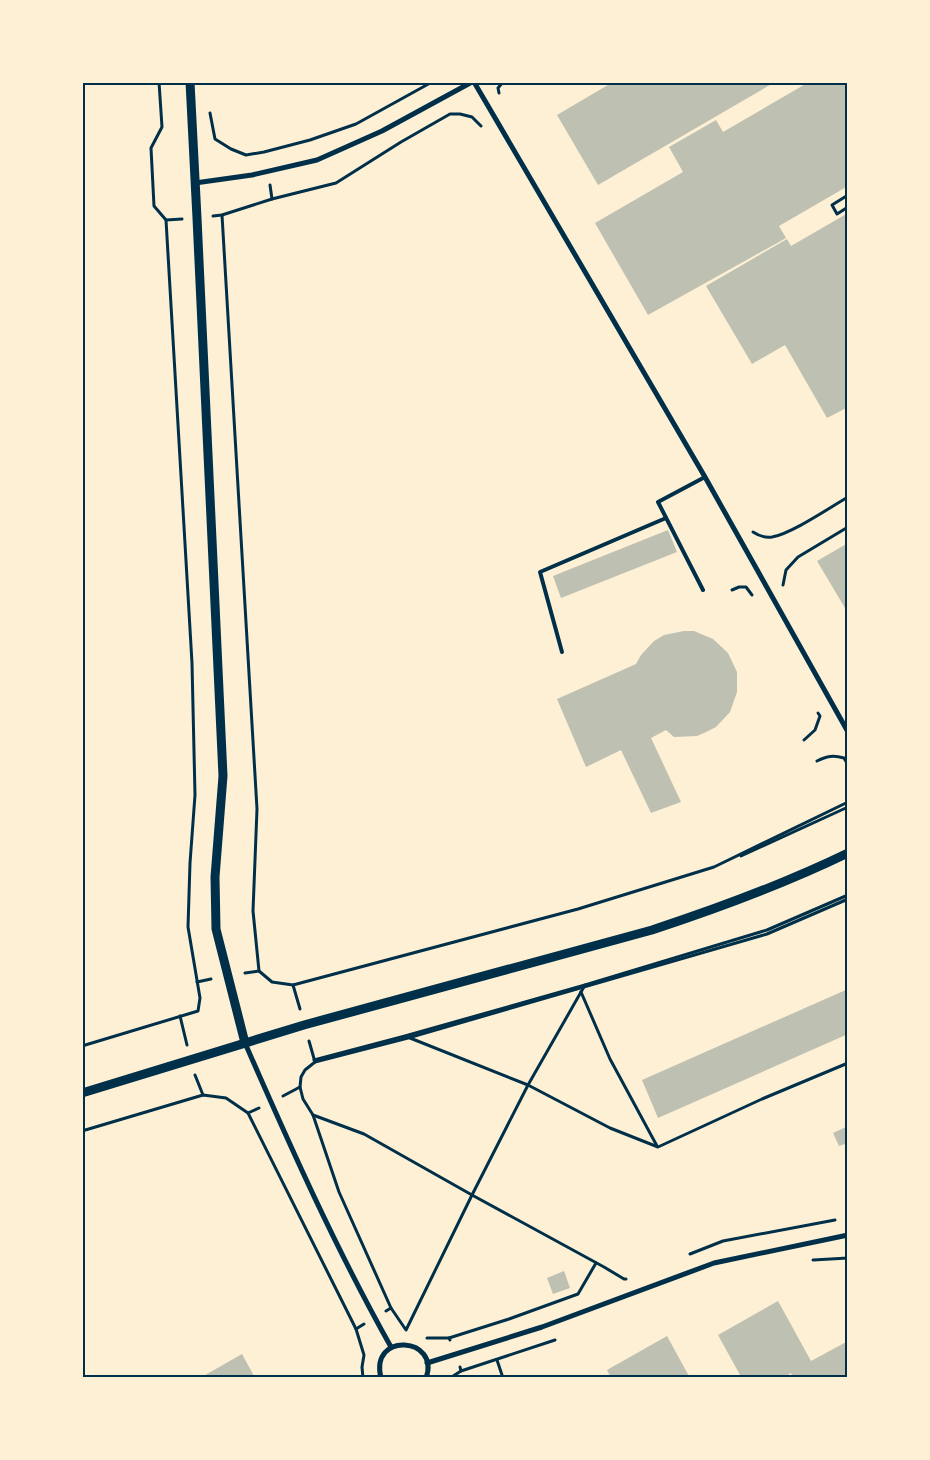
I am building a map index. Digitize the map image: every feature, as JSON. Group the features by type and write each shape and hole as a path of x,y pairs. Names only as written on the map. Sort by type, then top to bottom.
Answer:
{"street":[{"path":"190,82 223,776 215,878 216,928 245,1043 319,1204 391,1347"},
{"path":"195,183 252,175 316,160 382,131 473,82 705,477 846,728"},
{"path":"82,1093 323,1020 652,930 704,913 803,875 848,853"},
{"path":"427,1362 542,1327 714,1263 848,1235"},
{"path":"381,1378 380,1361 386,1351 391,1347 402,1344 414,1346 423,1354 427,1362 426,1378"}],"lane":[{"path":"703,590 658,502 705,477"},
{"path":"562,652 540,572 666,518"}],"path":[{"path":"82,1046 198,1011 200,998 188,927 195,795 192,663 186,546 166,220 154,206 151,148 162,127 159,82"},
{"path":"210,107 215,139 231,149 246,154 264,152 310,140 356,124 432,82"},
{"path":"499,96 498,88 503,82"},
{"path":"486,131 472,117 450,114 336,183 272,199 222,215 257,809 253,911 259,971 272,982 293,985 578,909 708,870 848,807"},
{"path":"848,195 832,205 837,214 848,207"},
{"path":"748,530 761,537 772,537 788,532 848,497"},
{"path":"783,585 786,570 798,556 848,527"},
{"path":"732,590 739,586 746,587 752,595"},
{"path":"804,740 815,730 820,716 815,707"},
{"path":"817,761 834,755 844,758 848,765"},
{"path":"572,911 714,867 848,802"},
{"path":"406,1330 528,1085 583,988 767,930 848,895"},
{"path":"414,1334 406,1330 391,1308 339,1192 313,1115 303,1099 300,1078 306,1070 315,1061 583,988 767,934 848,899"},
{"path":"583,988 610,1059 658,1147"},
{"path":"406,1037 528,1085 610,1128 658,1147 762,1099 848,1063"},
{"path":"82,1131 203,1095 226,1098 248,1113 356,1329 364,1355 362,1367 364,1378"},
{"path":"313,1115 364,1134 624,1280 633,1276"},
{"path":"687,1255 723,1241 838,1220"},
{"path":"808,1260 848,1258"},
{"path":"421,1338 449,1338 578,1294 596,1263"},
{"path":"375,1318 391,1308"},
{"path":"449,1338 461,1371"},
{"path":"450,1378 461,1371 557,1340"},
{"path":"497,1360 503,1378"}],"building":[{"path":"613,82 775,82 598,185 557,115"},
{"path":"809,82 846,82 848,86 848,186 779,226 786,238 648,315 595,223 683,172 669,147 716,120 723,132"},
{"path":"848,213 848,407 827,418 785,345 752,364 706,286 787,239 791,246"},
{"path":"668,530 677,552 561,598 553,576"},
{"path":"848,543 848,613 817,561"},
{"path":"694,631 713,639 728,653 737,672 737,692 730,712 716,727 697,736 674,737 666,730 651,738 681,802 651,813 621,750 586,767 557,699 636,664 641,655 654,641 664,635"},
{"path":"848,989 848,1034 658,1118 642,1080"},
{"path":"848,1126 848,1143 839,1146 833,1133"},
{"path":"564,1271 570,1288 553,1294 547,1278"},
{"path":"778,1301 811,1361 848,1341 848,1378 793,1378 791,1373 783,1378 735,1378 740,1375 718,1335"},
{"path":"667,1336 690,1378 611,1378 607,1370"},
{"path":"242,1354 255,1378 200,1378"}]}
